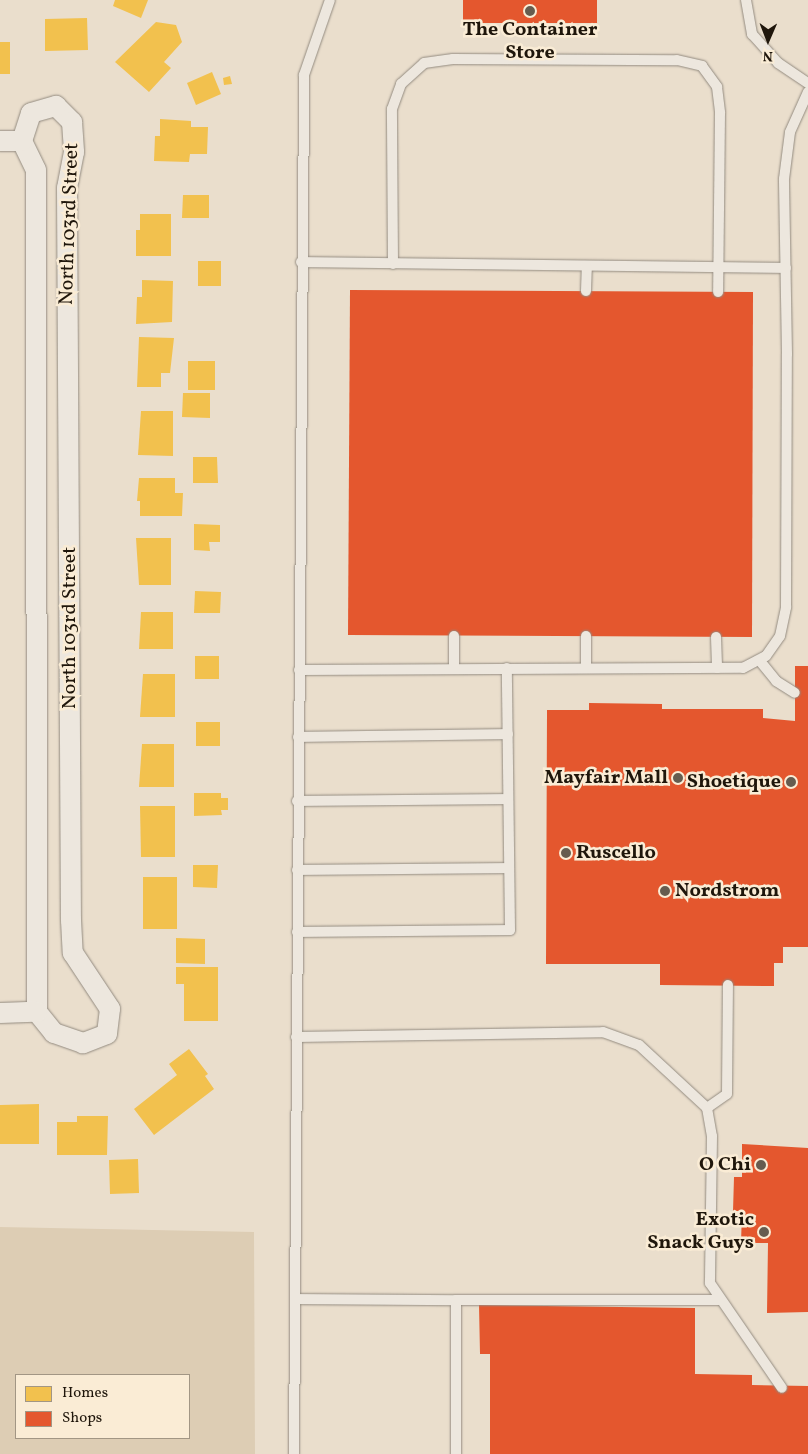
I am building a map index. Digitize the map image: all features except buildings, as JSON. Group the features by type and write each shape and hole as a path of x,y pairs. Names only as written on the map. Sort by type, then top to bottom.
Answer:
{"street":[{"name":"North 103rd Street","path":"56,106 72,122 74,152 67,188 71,920 73,953 110,1009 107,1034 83,1043 54,1033 37,1012 36,170 22,141 31,113 56,106"},
{"path":"0,141 22,141"},
{"path":"0,1013 37,1012"}],"lane":[{"path":"294,1454 296,932 304,75 330,0"},
{"path":"746,0 752,34 778,63 808,83"},
{"path":"393,264 392,108 401,84 424,63 453,59 677,60 702,66 717,87 720,114 718,292"},
{"path":"299,670 743,668 760,661 773,647 785,621 786,268 784,179 790,132 808,92"},
{"path":"301,262 786,268"},
{"path":"586,291 587,266"},
{"path":"454,636 454,668"},
{"path":"586,636 586,668"},
{"path":"716,637 716,668"},
{"path":"760,661 776,680 795,693"},
{"path":"296,932 510,930 507,668"},
{"path":"298,737 508,734"},
{"path":"297,801 508,800"},
{"path":"297,870 509,868"},
{"path":"707,1108 727,1094 728,985"},
{"path":"296,1036 603,1032 639,1044 707,1108 712,1136 710,1283 782,1388"},
{"path":"295,1299 720,1300"},
{"path":"456,1300 456,1454"}],"shaded area":[{"path":"0,1227 254,1232 255,1454 0,1454"}],"place":[{"name":"The Container Store","path":"530,11"},
{"name":"Mayfair Mall","path":"678,778"},
{"name":"Shoetique","path":"791,782"},
{"name":"Ruscello","path":"566,853"},
{"name":"Nordstrom","path":"665,891"},
{"name":"O Chi","path":"761,1165"},
{"name":"Exotic Snack Guys","path":"764,1232"}]}
